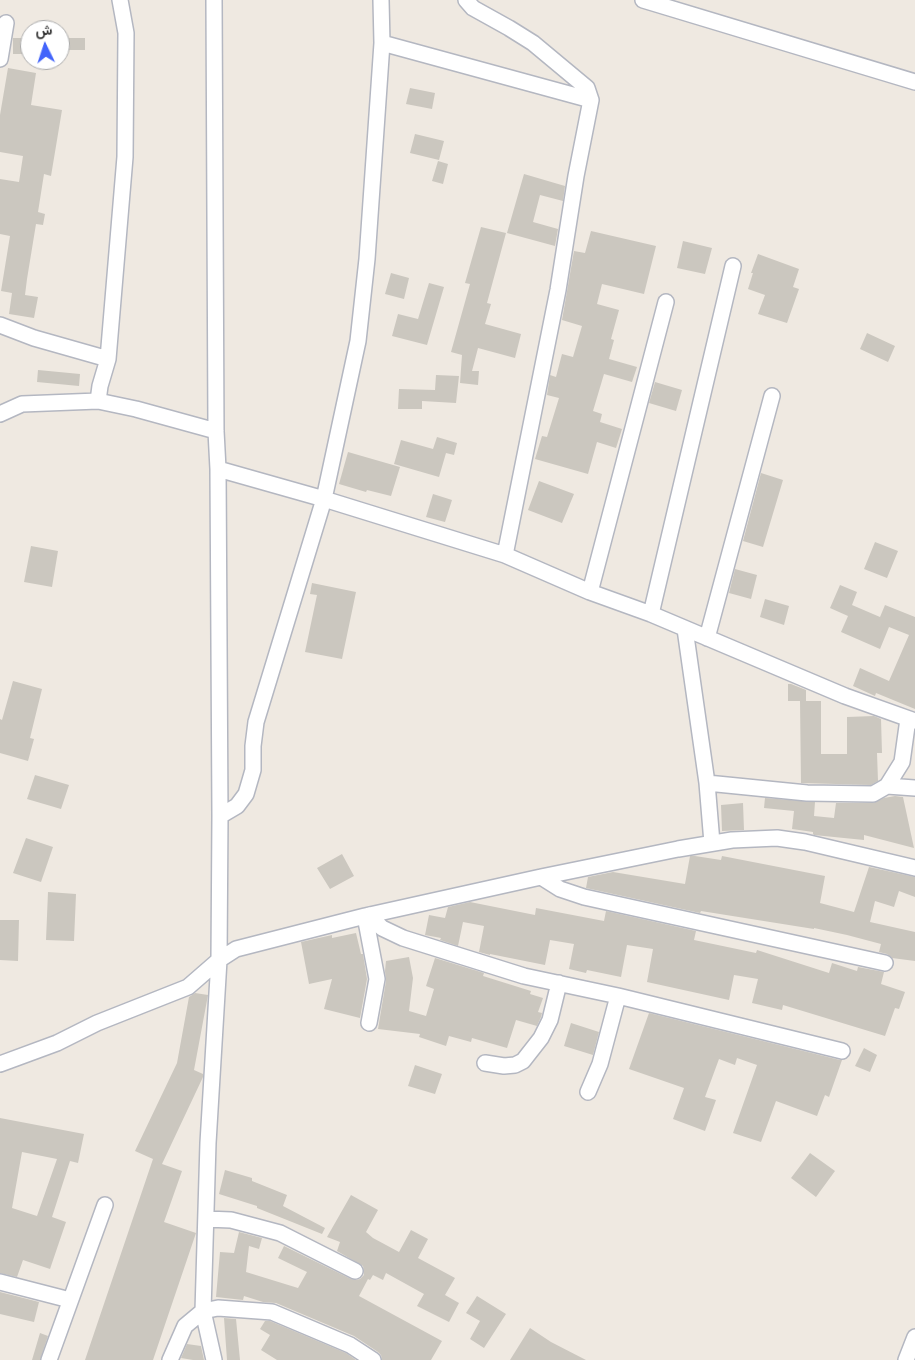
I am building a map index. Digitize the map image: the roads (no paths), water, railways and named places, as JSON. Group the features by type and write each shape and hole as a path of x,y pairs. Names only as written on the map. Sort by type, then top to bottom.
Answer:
{"street":[{"path":"98,401 100,386 108,359 125,157 126,33 120,0"},
{"path":"214,0 220,816 219,960 208,1142 203,1311 214,1360"},
{"path":"220,816 237,806 246,794 252,770 256,722 324,499 358,342 367,259 382,43 381,0"},
{"path":"466,0 473,8 533,43 587,88 590,100 558,290 505,555"},
{"path":"643,0 915,82"},
{"path":"0,59 6,23"},
{"path":"382,43 590,100"},
{"path":"651,614 733,266"},
{"path":"590,592 666,302"},
{"path":"0,325 34,338 108,359"},
{"path":"707,638 772,396"},
{"path":"0,414 22,404 98,401 136,409 216,431"},
{"path":"218,469 324,499 505,555 590,592 651,614 845,696 911,720 902,762 887,786 873,794 807,793 708,783"},
{"path":"685,629 708,783 712,843"},
{"path":"887,786 915,788"},
{"path":"0,1064 57,1043 97,1023 188,987 219,960 236,949 367,915 541,877 712,843 777,838 805,842 915,868"},
{"path":"541,877 560,889 584,897 885,963"},
{"path":"367,915 382,928 403,938 524,976 618,996 842,1051"},
{"path":"367,915 377,979 369,1024"},
{"path":"485,1063 504,1066 515,1065 523,1061 541,1038 550,1020 559,983"},
{"path":"588,1092 600,1064 618,996"},
{"path":"49,1360 105,1205"},
{"path":"206,1219 231,1220 280,1233 355,1272"},
{"path":"0,1282 70,1300"},
{"path":"170,1360 185,1326 203,1311 218,1308 272,1312 350,1345 373,1360"},
{"path":"906,1360 915,1337"}]}
